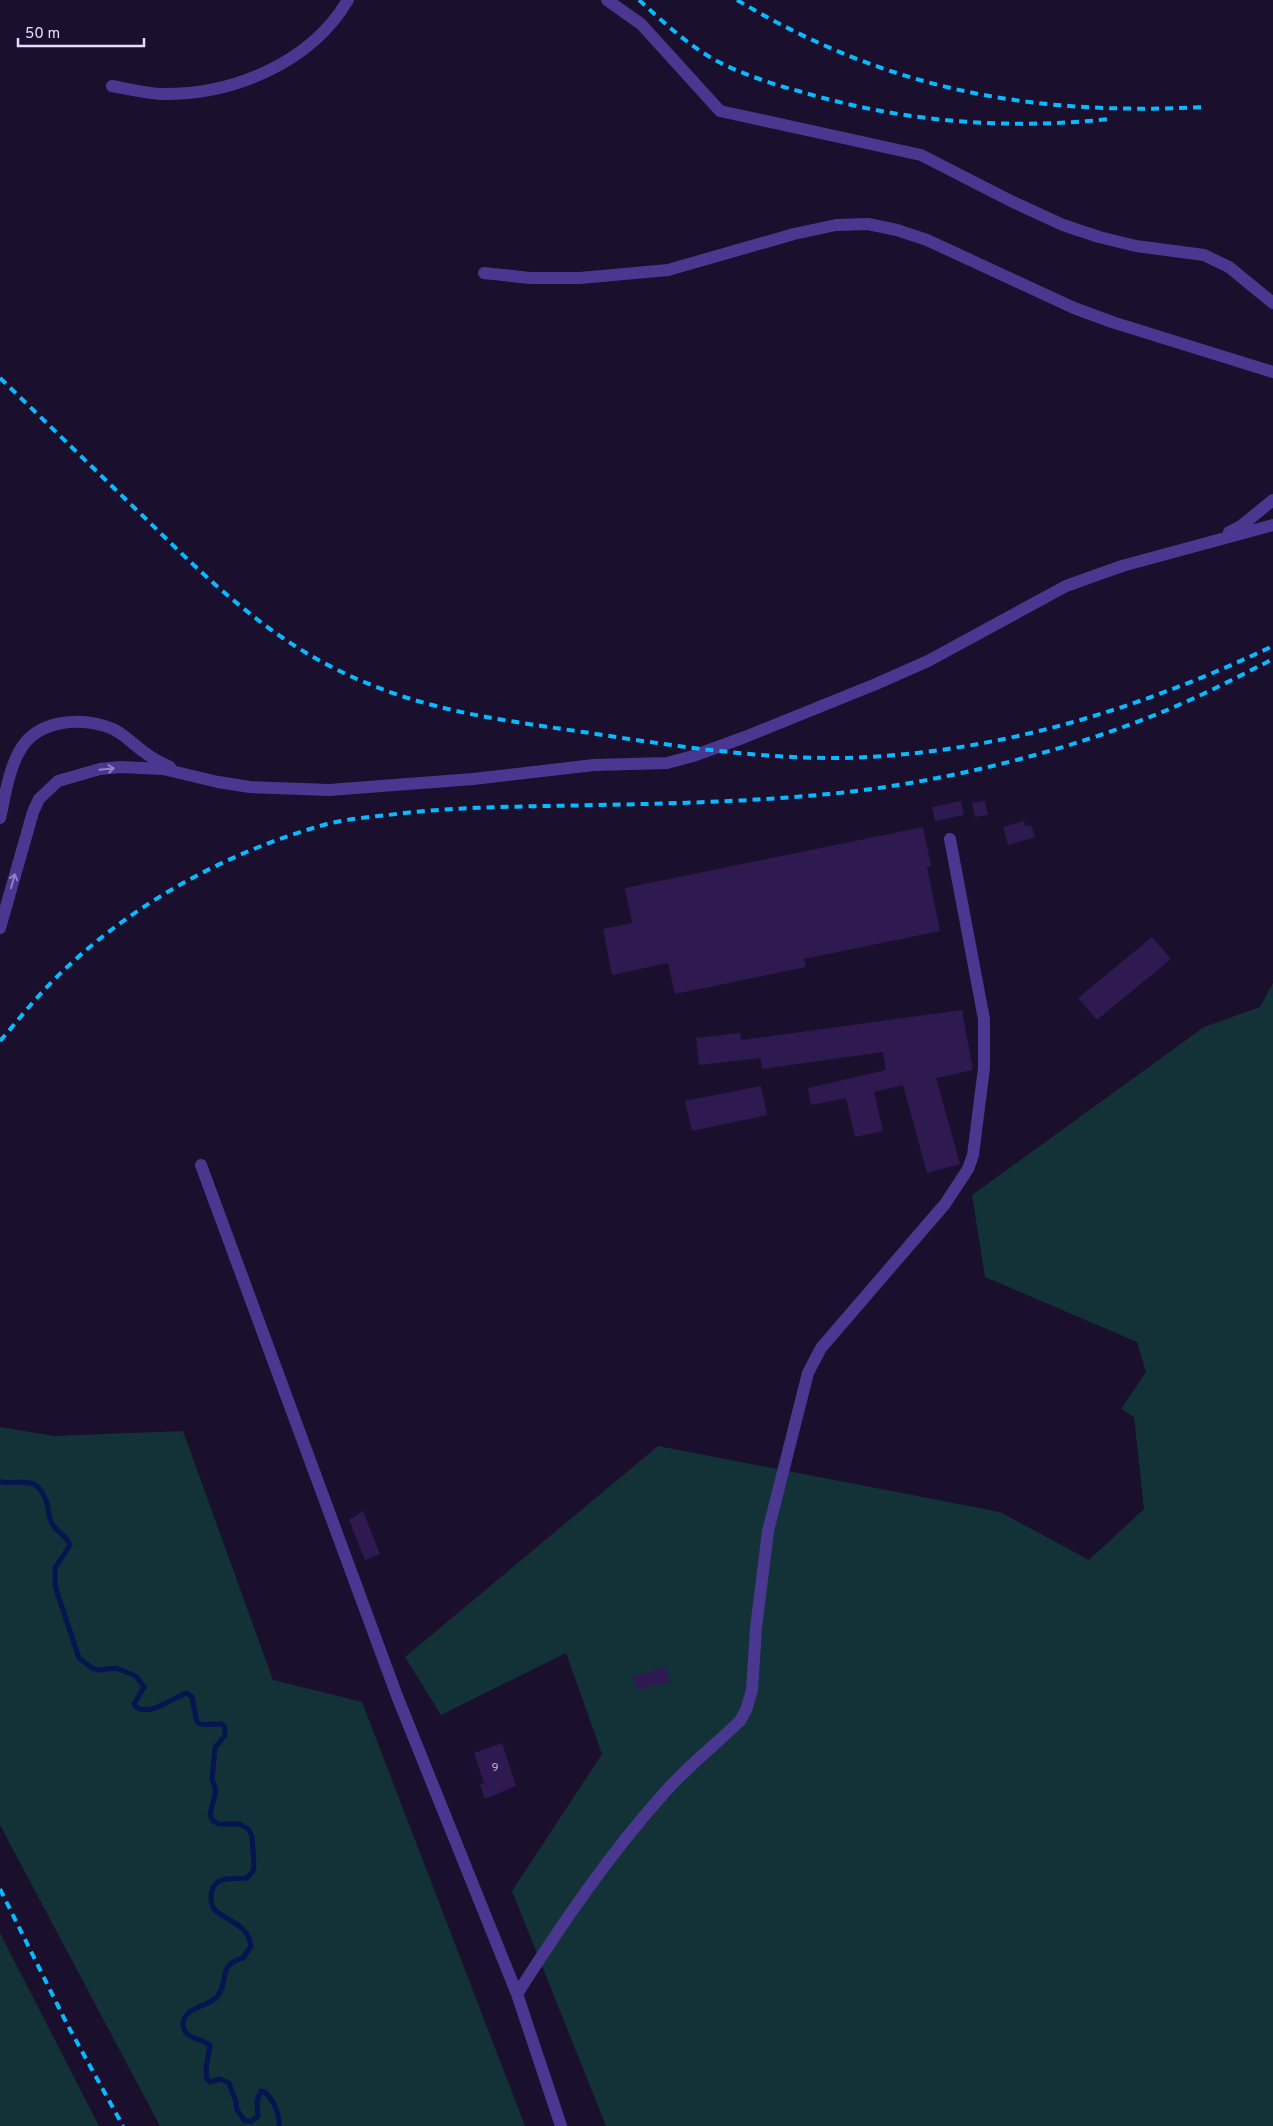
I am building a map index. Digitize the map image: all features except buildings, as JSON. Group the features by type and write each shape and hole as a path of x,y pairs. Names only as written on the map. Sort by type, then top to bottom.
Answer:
{"lane":[{"path":"112,86 170,93 209,91 254,79 289,59 318,37 348,0"},
{"path":"607,0 641,24 720,111 921,155 1063,225 1099,237 1136,246 1204,255 1229,267 1273,303"},
{"path":"484,274 530,278 580,278 668,270 794,234 836,225 868,224 897,230 927,240 1074,308 1112,322 1273,372"},
{"path":"1212,541 1241,526 1273,500"},
{"path":"0,928 33,812 39,799 48,789 68,777 107,769 139,767 163,769 250,787 329,790 473,779 594,765 667,763 693,756 745,737 928,661 1066,586 1122,566 1273,525"},
{"path":"0,818 11,770 19,752 28,739 58,723 97,724 115,730 146,754 189,775"},
{"path":"517,1994 559,1930 637,1826 665,1792 740,1721 746,1710 752,1690 756,1628 768,1531 808,1373 821,1348 929,1223 968,1169 976,1138 985,1043 981,999 950,840"},
{"path":"201,1165 397,1696 517,1994 561,2126"}],"green space":[{"path":"1273,983 1273,2126 606,2126 512,1891 602,1754 566,1653 441,1715 405,1657 658,1446 1000,1512 1089,1560 1144,1509 1134,1417 1121,1409 1146,1372 1137,1342 985,1277 972,1195 1204,1027 1260,1007"},
{"path":"0,1427 54,1436 183,1431 273,1680 362,1702 525,2126 160,2126 0,1825"},
{"path":"0,1933 99,2126 0,2126"}],"waterway":[{"path":"0,1482 28,1482 39,1487 47,1503 51,1523 66,1538 70,1545 55,1568 55,1586 79,1658 92,1668 99,1670 116,1668 136,1676 144,1687 134,1704 137,1708 143,1710 156,1708 187,1693 192,1697 196,1719 200,1724 222,1724 225,1728 225,1735 215,1748 212,1779 216,1791 210,1814 212,1820 219,1824 240,1824 248,1829 252,1836 254,1866 253,1871 247,1878 228,1879 218,1882 212,1890 211,1901 216,1911 242,1928 251,1946 243,1958 235,1961 226,1969 223,1986 217,1997 191,2011 184,2020 183,2026 190,2036 210,2045 206,2069 207,2079 210,2082 220,2079 229,2083 237,2110 245,2121 252,2121 258,2116 257,2101 261,2091 272,2100 279,2126"}],"railway":[{"path":"639,0 665,24 713,59 768,82 840,102 916,117 954,121 1032,124 1110,119"},
{"path":"737,0 793,31 849,56 906,76 962,91 1020,101 1080,107 1141,109 1205,107"},
{"path":"0,378 206,576 274,632 324,663 356,679 450,710 548,727 745,754 811,758 900,755 1010,738 1117,709 1170,690 1273,646"},
{"path":"0,1041 33,1002 74,960 140,910 211,868 288,836 327,824 365,817 447,809 773,799 888,787 1011,762 1091,738 1167,710 1273,659"},
{"path":"0,1889 67,2024 123,2126"}]}
